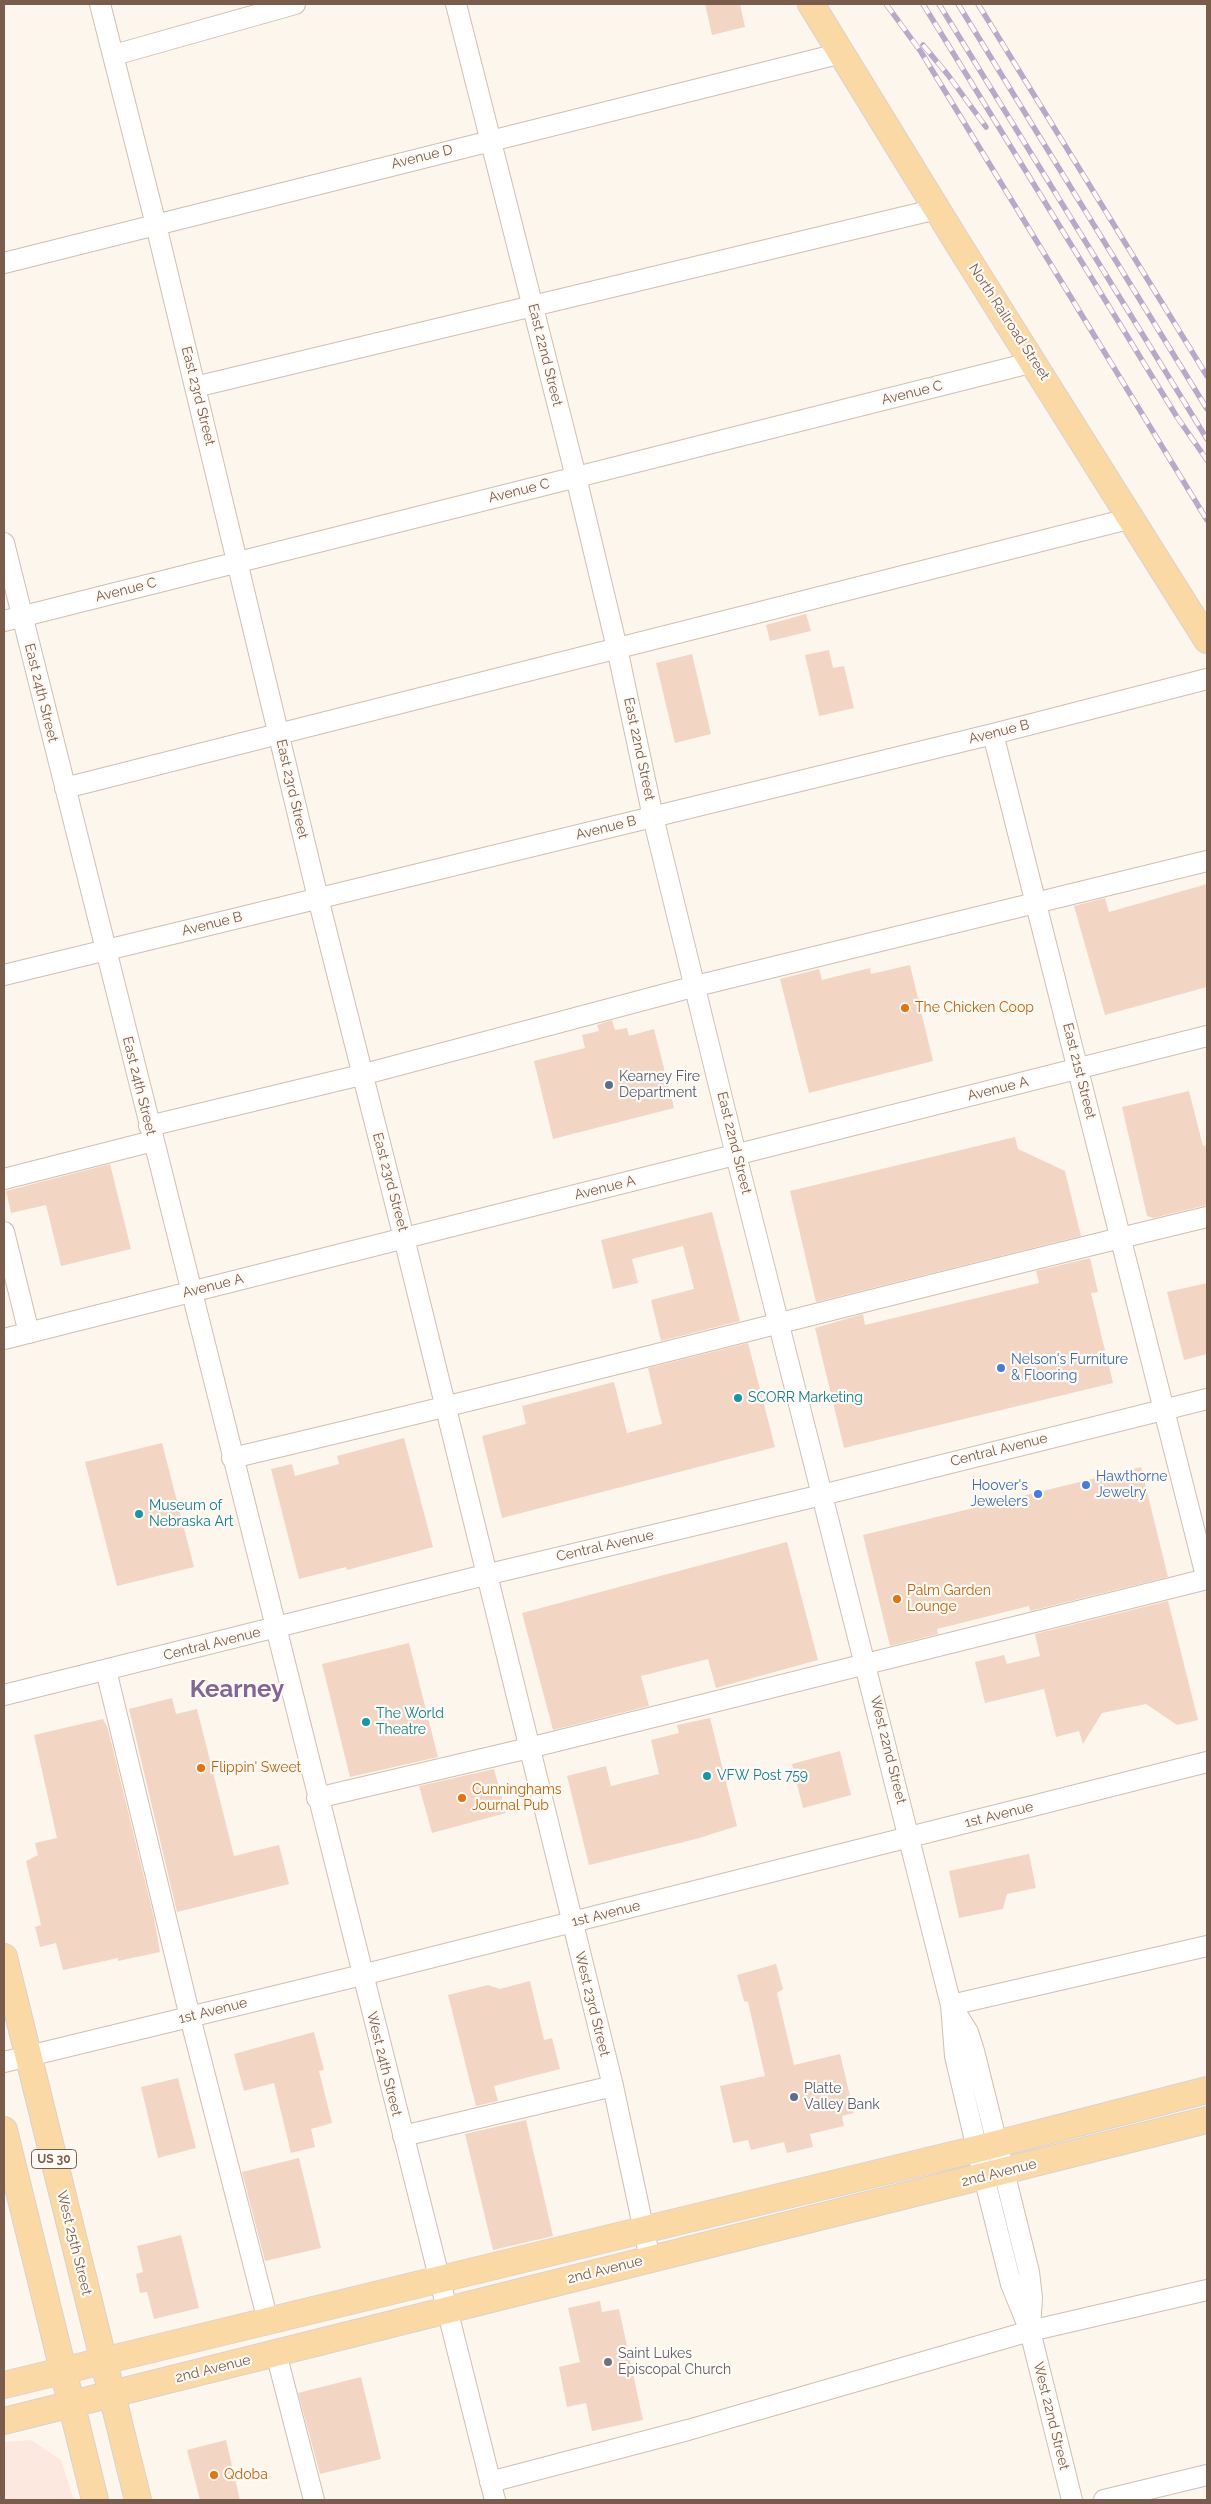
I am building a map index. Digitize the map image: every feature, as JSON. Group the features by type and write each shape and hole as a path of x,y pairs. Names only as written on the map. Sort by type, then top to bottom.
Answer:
{"main road":[{"name":"North Railroad Street","path":"811,4 1207,640"},
{"name":"West 25th Street","path":"4,1957 16,2059 104,2361 138,2500"},
{"name":"2nd Avenue","path":"4,2386 642,2228 987,2146 1207,2090"},
{"name":"2nd Avenue","path":"4,2421 1207,2120"},
{"name":"US 30","path":"4,2130 95,2500"}],"street":[{"name":"East 23rd Street","path":"100,4 238,561 361,1075 446,1408 485,1575"},
{"path":"114,55 295,4"},
{"name":"East 22nd Street","path":"456,4 576,477 617,648 654,817 736,1155 822,1495"},
{"name":"Avenue D","path":"4,263 490,139 842,53"},
{"path":"195,387 937,209"},
{"name":"Avenue C","path":"13,619 1034,362"},
{"path":"65,788 1132,518"},
{"name":"East 24th Street","path":"4,543 13,619 65,788 274,1628"},
{"name":"Avenue B","path":"4,975 993,734 1207,679"},
{"name":"East 21st Street","path":"993,734 1166,1409 1207,1580"},
{"path":"4,1179 151,1134 361,1075 696,986 1207,861"},
{"name":"Avenue A","path":"4,1339 1207,1036"},
{"path":"232,1458 446,1408 778,1322 1207,1217"},
{"path":"4,1232 29,1333"},
{"name":"Central Avenue","path":"4,1695 485,1575 822,1495 1207,1399"},
{"name":"West 22nd Street","path":"822,1495 951,2005 968,2032 974,2051 987,2146 994,2174 1011,2284 1030,2331 1072,2500"},
{"name":"West 23rd Street","path":"485,1575 613,2086 650,2259"},
{"path":"317,1798 529,1748 1207,1580"},
{"name":"West 24th Street","path":"274,1628 492,2491"},
{"path":"106,1670 190,2017 268,2320"},
{"name":"1st Avenue","path":"16,2059 362,1975 1207,1762"},
{"path":"951,2005 1207,1946"},
{"path":"402,2136 613,2086"},
{"path":"492,2491 688,2430 1030,2331 1207,2290"},
{"path":"276,2353 314,2500"},
{"path":"1104,2500 1207,2475"}],"shaded area":[{"path":"31,2440 61,2460 74,2500 4,2500 4,2442"}],"building":[{"path":"705,4 740,4 745,27 712,35"},
{"path":"806,614 811,631 770,641 766,625"},
{"path":"829,650 833,668 844,666 854,708 819,716 805,655"},
{"path":"692,654 711,734 675,743 656,663"},
{"path":"1207,884 1207,987 1105,1015 1074,906 1105,898 1109,912"},
{"path":"910,965 933,1061 809,1093 780,979 819,969 822,980 870,968 871,974"},
{"path":"612,1020 615,1030 627,1028 629,1036 654,1029 674,1108 553,1139 534,1061 585,1048 582,1035 599,1031 597,1025"},
{"path":"1189,1091 1203,1146 1207,1145 1207,1205 1153,1218 1147,1216 1122,1107"},
{"path":"1015,1137 1018,1149 1065,1171 1081,1236 816,1302 790,1191"},
{"path":"110,1164 131,1249 61,1266 46,1205 11,1213 6,1191"},
{"path":"712,1212 740,1321 661,1341 651,1300 694,1289 683,1246 632,1259 638,1283 613,1289 601,1240"},
{"path":"1090,1258 1098,1292 1091,1293 1113,1383 844,1448 815,1328 863,1314 865,1325 1039,1283 1036,1271"},
{"path":"1207,1283 1207,1354 1184,1360 1167,1292"},
{"path":"748,1343 775,1447 502,1518 482,1436 526,1424 522,1406 614,1382 627,1433 662,1424 648,1368"},
{"path":"404,1438 433,1547 347,1570 346,1567 299,1579 271,1469 292,1464 295,1476 339,1464 337,1456"},
{"name":"Museum of Nebraska Art","path":"162,1443 194,1567 117,1586 85,1462"},
{"path":"1141,1467 1168,1577 1030,1611 1029,1606 937,1629 938,1634 890,1646 863,1535"},
{"path":"787,1542 818,1660 716,1688 708,1659 641,1676 649,1706 553,1730 522,1613"},
{"path":"1168,1601 1198,1720 1177,1725 1146,1704 1102,1713 1083,1744 1079,1731 1056,1737 1044,1689 985,1703 975,1662 1004,1655 1007,1664 1040,1656 1035,1634"},
{"name":"The World Theatre","path":"409,1643 438,1757 350,1777 322,1664"},
{"path":"172,1698 176,1714 197,1709 234,1856 279,1845 289,1884 177,1912 129,1709"},
{"path":"710,1718 737,1826 696,1839 589,1865 567,1776 606,1766 611,1786 659,1774 651,1740 679,1733 677,1725"},
{"path":"103,1719 108,1729 154,1918 160,1952 118,1961 118,1958 63,1970 56,1943 40,1947 35,1927 41,1925 26,1861 38,1855 35,1843 57,1838 34,1735"},
{"path":"840,1751 851,1795 803,1808 792,1764"},
{"name":"Cunninghams Journal Pub","path":"494,1769 506,1813 432,1833 419,1786"},
{"path":"1029,1854 1036,1888 1007,1894 1003,1909 959,1918 949,1871"},
{"path":"776,1964 783,1989 777,1993 794,2065 840,2054 854,2113 842,2116 844,2126 810,2134 813,2147 787,2153 784,2142 751,2150 748,2140 733,2143 720,2086 765,2076 748,2002 744,2001 737,1975"},
{"path":"530,1981 544,2040 552,2038 560,2069 494,2086 498,2101 476,2106 448,1995 488,1985 500,1989"},
{"path":"314,2032 324,2070 319,2071 332,2123 311,2129 315,2147 291,2153 274,2083 244,2091 234,2054"},
{"path":"178,2078 196,2148 158,2158 141,2087"},
{"path":"526,2120 553,2236 493,2250 465,2134"},
{"path":"299,2158 321,2248 265,2261 242,2172"},
{"path":"181,2235 199,2308 154,2319 147,2292 140,2293 136,2274 143,2272 137,2246"},
{"path":"600,2301 602,2312 619,2309 643,2420 592,2431 586,2403 567,2407 559,2367 580,2362 568,2308"},
{"path":"361,2377 381,2459 320,2474 298,2393"},
{"name":"Qdoba","path":"226,2440 240,2500 200,2500 187,2450"}],"railway":[{"path":"886,4 921,52 1207,520"},
{"path":"923,4 1177,417 1207,460"},
{"path":"939,4 1207,439"},
{"path":"958,4 1207,409"},
{"path":"978,4 1207,376"},
{"path":"923,45 948,75 986,127"}],"place":[{"name":"The Chicken Coop","path":"905,1008"},
{"name":"Kearney Fire Department","path":"609,1085"},
{"name":"Nelson's Furniture & Flooring","path":"1001,1368"},
{"name":"SCORR Marketing","path":"738,1398"},
{"name":"Hawthorne Jewelry","path":"1086,1485"},
{"name":"Hoover's Jewelers","path":"1038,1494"},
{"name":"Museum of Nebraska Art","path":"139,1514"},
{"name":"Palm Garden Lounge","path":"897,1599"},
{"name":"The World Theatre","path":"366,1722"},
{"name":"Flippin' Sweet","path":"201,1768"},
{"name":"VFW Post 759","path":"707,1776"},
{"name":"Cunninghams Journal Pub","path":"462,1798"},
{"name":"Platte Valley Bank","path":"794,2097"},
{"name":"Saint Lukes Episcopal Church","path":"608,2362"},
{"name":"Qdoba","path":"214,2475"}],"district":[{"name":"Kearney","path":"237,1690"}]}
